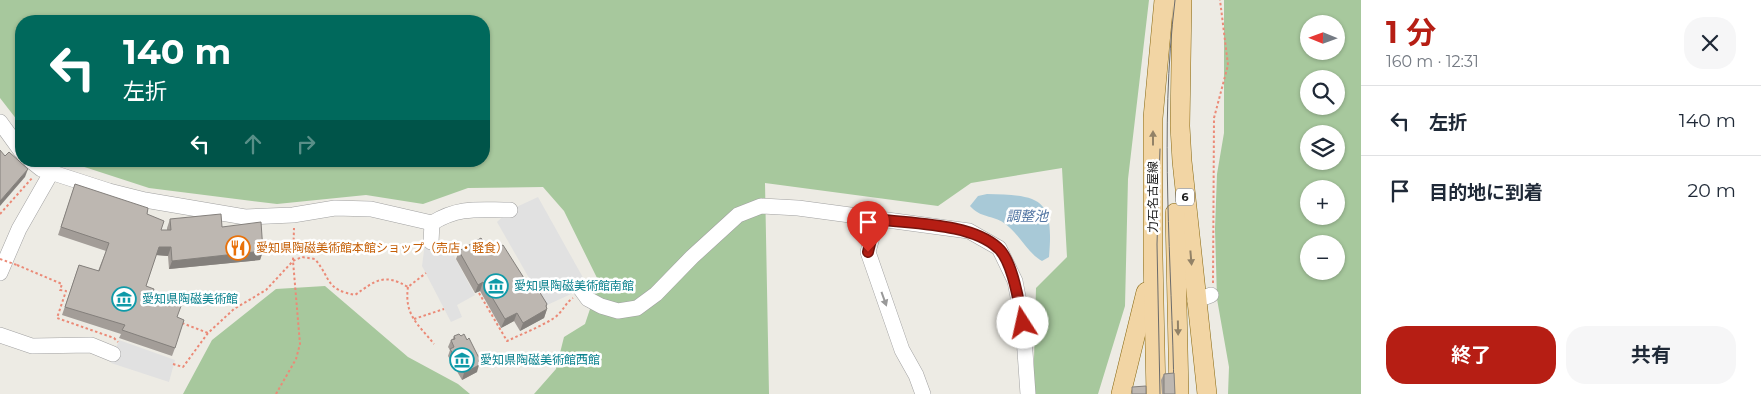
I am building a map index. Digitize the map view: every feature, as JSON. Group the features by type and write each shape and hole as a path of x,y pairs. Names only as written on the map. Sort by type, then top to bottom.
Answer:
{"main road":[{"name":"力石名古屋線","path":"1156,394 1153,257 1153,118 1164,0"},
{"name":"力石名古屋線","path":"1179,394 1173,109 1182,0"},
{"name":"6","path":"1182,0 1180,126 1203,298 1207,394"},
{"path":"1121,394 1153,257"}],"lane":[{"path":"0,122 15,142"},
{"path":"38,167 51,173 145,200 245,217 293,215 335,208 371,209 432,223 459,210 510,210"},
{"path":"0,273 19,229 51,173"},
{"path":"579,291 588,299 601,306 618,311 637,308 656,294 692,256 738,215 761,206 798,208 969,231 999,248 1015,281 1023,323 1028,394"},
{"path":"876,219 868,252 902,350 916,375 923,394"},
{"path":"431,242 432,223"},
{"path":"0,335 32,346 91,345 116,348"}],"path":[{"path":"1203,298 1213,279 1214,118 1228,65 1220,0"},
{"path":"0,214 33,178"},
{"path":"276,394 296,359 300,344 293,261 294,222"},
{"path":"173,364 184,367 208,333 234,309 266,290 293,261 302,257 316,259 329,283 338,292 355,295 384,279 394,279 408,287"},
{"path":"0,259 62,284 60,290 66,291 57,318 114,338 116,348"},
{"path":"426,273 408,287 406,303 414,319 434,344"},
{"path":"479,293 507,341 554,318 564,310 567,302 579,291"},
{"path":"414,319 444,309"},
{"path":"179,328 180,322 208,333"}],"green space":[{"path":"0,0 1149,0 1128,179 1125,306 1098,394 1033,394 1036,288 1067,257 1062,168 971,183 938,206 765,183 769,394 534,394 556,369 564,337 585,324 599,282 564,211 543,187 468,188 423,204 366,195 277,204 149,188 84,167 490,167 490,15 15,15 15,117 0,98"},
{"path":"1224,0 1361,0 1361,394 1228,394 1229,367 1217,299 1215,229 1217,174 1224,133"},
{"path":"325,286 408,357 458,384 470,394 183,394 212,340 276,289"}],"shaded area":[{"path":"538,197 586,283 571,294 545,306 497,222 510,210"},
{"path":"446,241 475,295 457,305 462,317 451,322 422,266 425,243"},
{"path":"119,340 175,360 169,382 111,363"}],"water":[{"name":"調整池","path":"987,194 1021,196 1032,199 1040,204 1046,212 1049,223 1049,257 1042,261 1004,223 978,213 970,206 978,196"}],"building":[{"path":"0,150 5,156 9,152 15,157 15,167 26,167 28,169 0,201"},
{"path":"75,184 148,208 147,214 164,221 161,230 171,230 170,219 221,214 222,227 261,222 263,251 172,261 171,247 159,247 146,286 154,289 152,295 181,306 177,317 184,320 175,348 122,330 125,325 65,307 79,265 99,271 109,243 61,227"},
{"name":"愛知県陶磁美術館南館","path":"481,238 490,252 503,245 529,286 534,283 547,304 547,309 523,323 517,313 505,319 483,282 478,285 459,251"},
{"name":"愛知県陶磁美術館西館","path":"459,334 461,336 464,334 467,340 469,338 479,358 479,365 464,373 450,349 454,347 451,340 455,339 454,336"},
{"path":"1174,373 1175,394 1164,394 1164,374"},
{"path":"1146,386 1146,394 1132,394 1132,387"}],"tram line":[{"path":"1174,394 1167,148 1170,49 1175,0"},
{"path":"1160,149 1157,244 1160,394"}],"place":[{"name":"愛知県陶磁美術館本館ショップ（売店・軽食）","path":"238,248"},
{"name":"愛知県陶磁美術館南館","path":"496,286"},
{"name":"愛知県陶磁美術館","path":"124,299"},
{"name":"愛知県陶磁美術館西館","path":"462,360"}],"route":[{"path":"868,252 876,219 969,231 999,248 1015,281 1023,323"}]}
